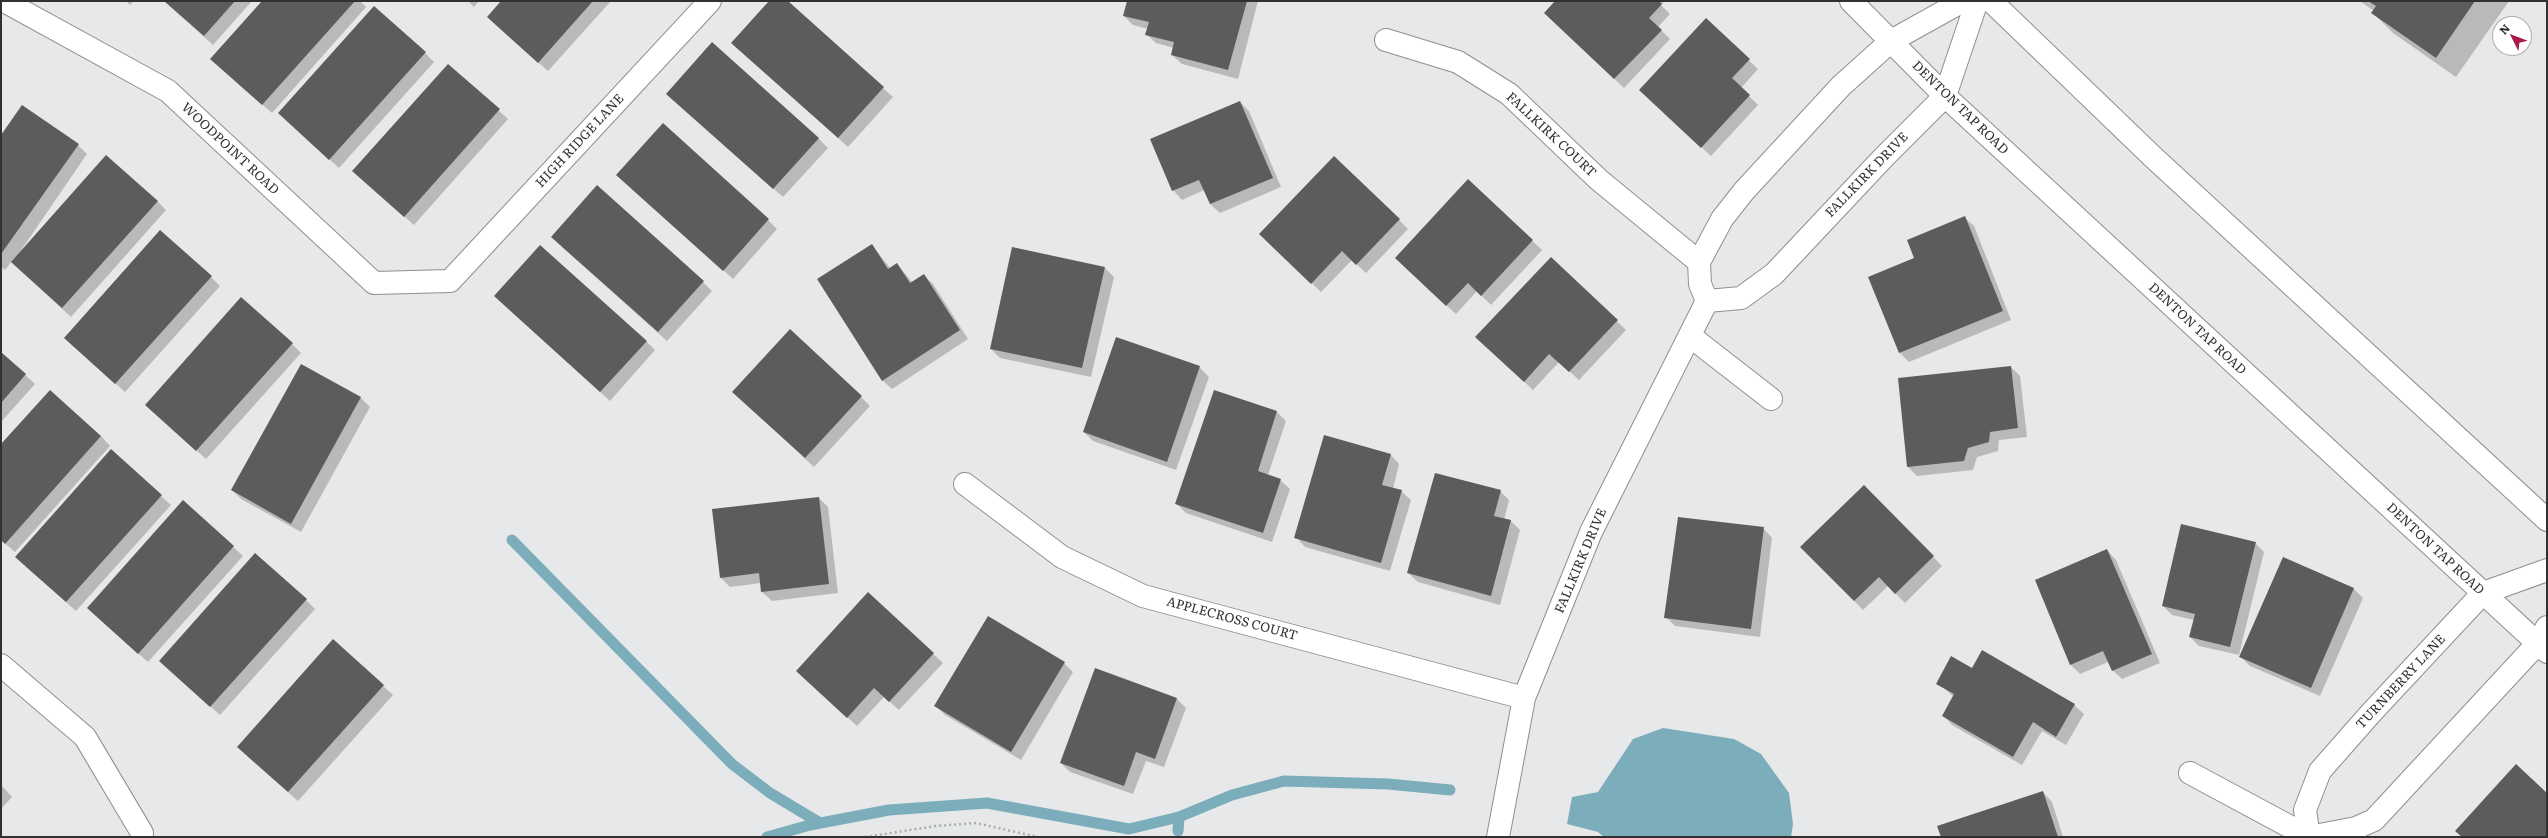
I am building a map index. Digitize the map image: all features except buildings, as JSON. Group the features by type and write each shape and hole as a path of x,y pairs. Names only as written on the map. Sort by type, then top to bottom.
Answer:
{"street":[{"name":"WOODPOINT ROAD","path":"4,1 168,91 374,283 450,282"},
{"name":"HIGH RIDGE LANE","path":"450,282 710,1"},
{"name":"DENTON TAP ROAD","path":"1851,1 1945,96 2483,593 2544,641"},
{"path":"1707,301 1700,284 1699,262 1722,219 1744,191 1841,86 1891,41 1963,1"},
{"name":"FALLKIRK DRIVE","path":"1498,837 1524,698 1591,532 1707,301 1741,298 1774,274 1884,157 1945,96 1977,1"},
{"path":"1991,1 2153,157 2547,520"},
{"name":"FALLKIRK COURT","path":"1386,40 1458,62 1509,94 1599,180 1699,262"},
{"path":"1690,336 1771,399"},
{"name":"APPLECROSS COURT","path":"966,484 1062,557 1143,596 1524,698"},
{"name":"TURNBERRY LANE","path":"2309,837 2305,810 2320,771 2483,593 2547,570"},
{"path":"2190,773 2309,837 2356,828 2374,820 2544,641"},
{"path":"1,665 85,737 142,833"}],"path":[{"path":"865,837 936,826 976,824 1038,837"}],"water":[{"path":"1663,728 1734,739 1761,754 1789,793 1793,824 1791,837 1604,837 1598,832 1567,824 1572,797 1598,792 1633,739"}],"waterway":[{"path":"512,540 732,764 770,793 820,823"},
{"path":"767,837 810,825 889,810 987,803 1129,829 1179,817 1232,795 1284,781 1388,784 1450,790"},
{"path":"1178,831 1179,817"}]}
